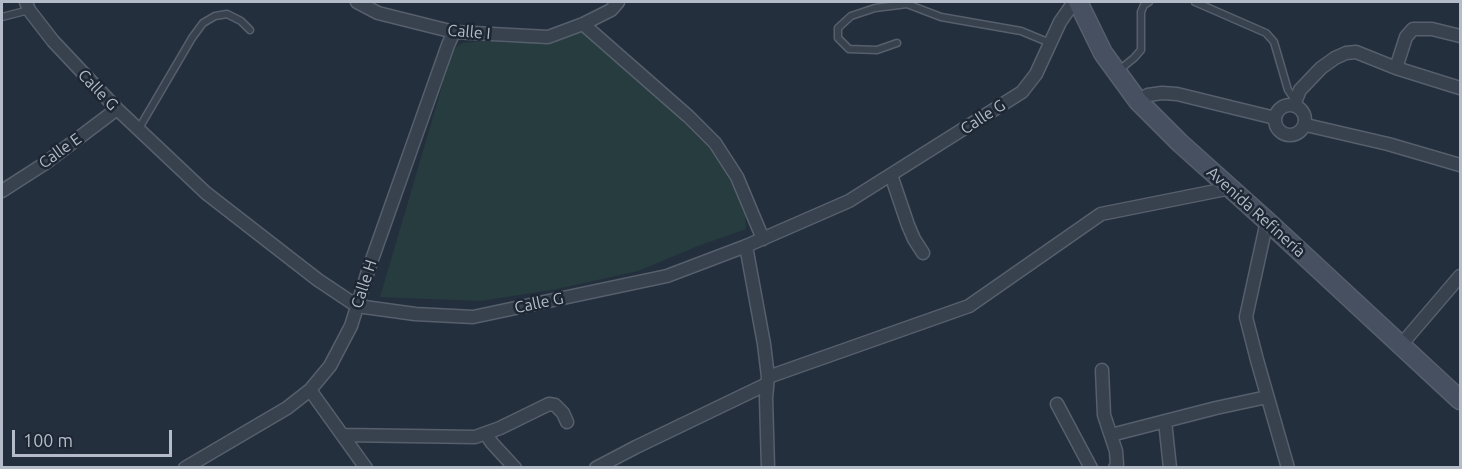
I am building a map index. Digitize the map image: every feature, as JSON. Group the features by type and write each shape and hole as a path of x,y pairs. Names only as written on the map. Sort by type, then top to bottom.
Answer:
{"main road":[{"name":"Avenida Refinería","path":"1078,2 1103,53 1138,101 1180,143 1268,221 1461,400"}],"street":[{"name":"Calle I","path":"357,2 378,13 454,32 548,37 612,10 618,2"},
{"name":"Calle G","path":"28,6 67,57 138,130 206,193 318,280 357,306 415,314 473,317 667,276 763,239 849,201 1022,92 1036,74 1060,22 1074,2"},
{"path":"583,24 716,143 737,177 763,239"},
{"path":"1396,68 1406,37 1413,30 1432,29 1461,36"},
{"name":"Calle H","path":"190,466 286,408 310,390 330,366 351,326 376,246 454,32"},
{"path":"1295,103 1300,90 1321,68 1335,58 1356,52 1396,68 1461,88"},
{"path":"1138,101 1148,95 1177,94 1275,118"},
{"path":"1295,103 1306,116 1306,124 1302,131 1287,136 1275,126 1275,118 1278,110 1295,103"},
{"name":"Calle E","path":"2,191 44,164 117,110"},
{"path":"1306,124 1461,165"},
{"path":"891,175 908,225 923,253"},
{"path":"596,468 768,380 969,306 1101,214 1231,188"},
{"path":"1268,221 1246,317 1288,468"},
{"path":"746,246 764,344 768,380 766,398 768,468"},
{"path":"1401,345 1461,276"},
{"path":"1102,370 1104,415 1116,451 1117,465 1115,468"},
{"path":"310,390 366,468"},
{"path":"1111,435 1267,397"},
{"path":"343,435 475,436 486,434 549,404 555,405 563,413 567,422"},
{"path":"1057,404 1091,468"},
{"path":"1166,421 1170,468"},
{"path":"486,434 515,468"}],"lane":[{"path":"1117,72 1141,50 1141,12 1144,5 1149,2"},
{"path":"1195,2 1266,33 1274,42 1288,90 1295,103"},
{"path":"897,43 877,50 849,49 838,38 838,28 852,16 875,8 907,4 941,16 1022,31 1050,43"},
{"path":"2,17 28,6"},
{"path":"138,130 203,23 215,16 227,14 241,21 250,30"}],"green space":[{"path":"582,28 710,149 729,177 745,215 746,229 638,271 557,289 481,301 380,297 453,49 463,43 482,41 511,43 546,41"}]}
